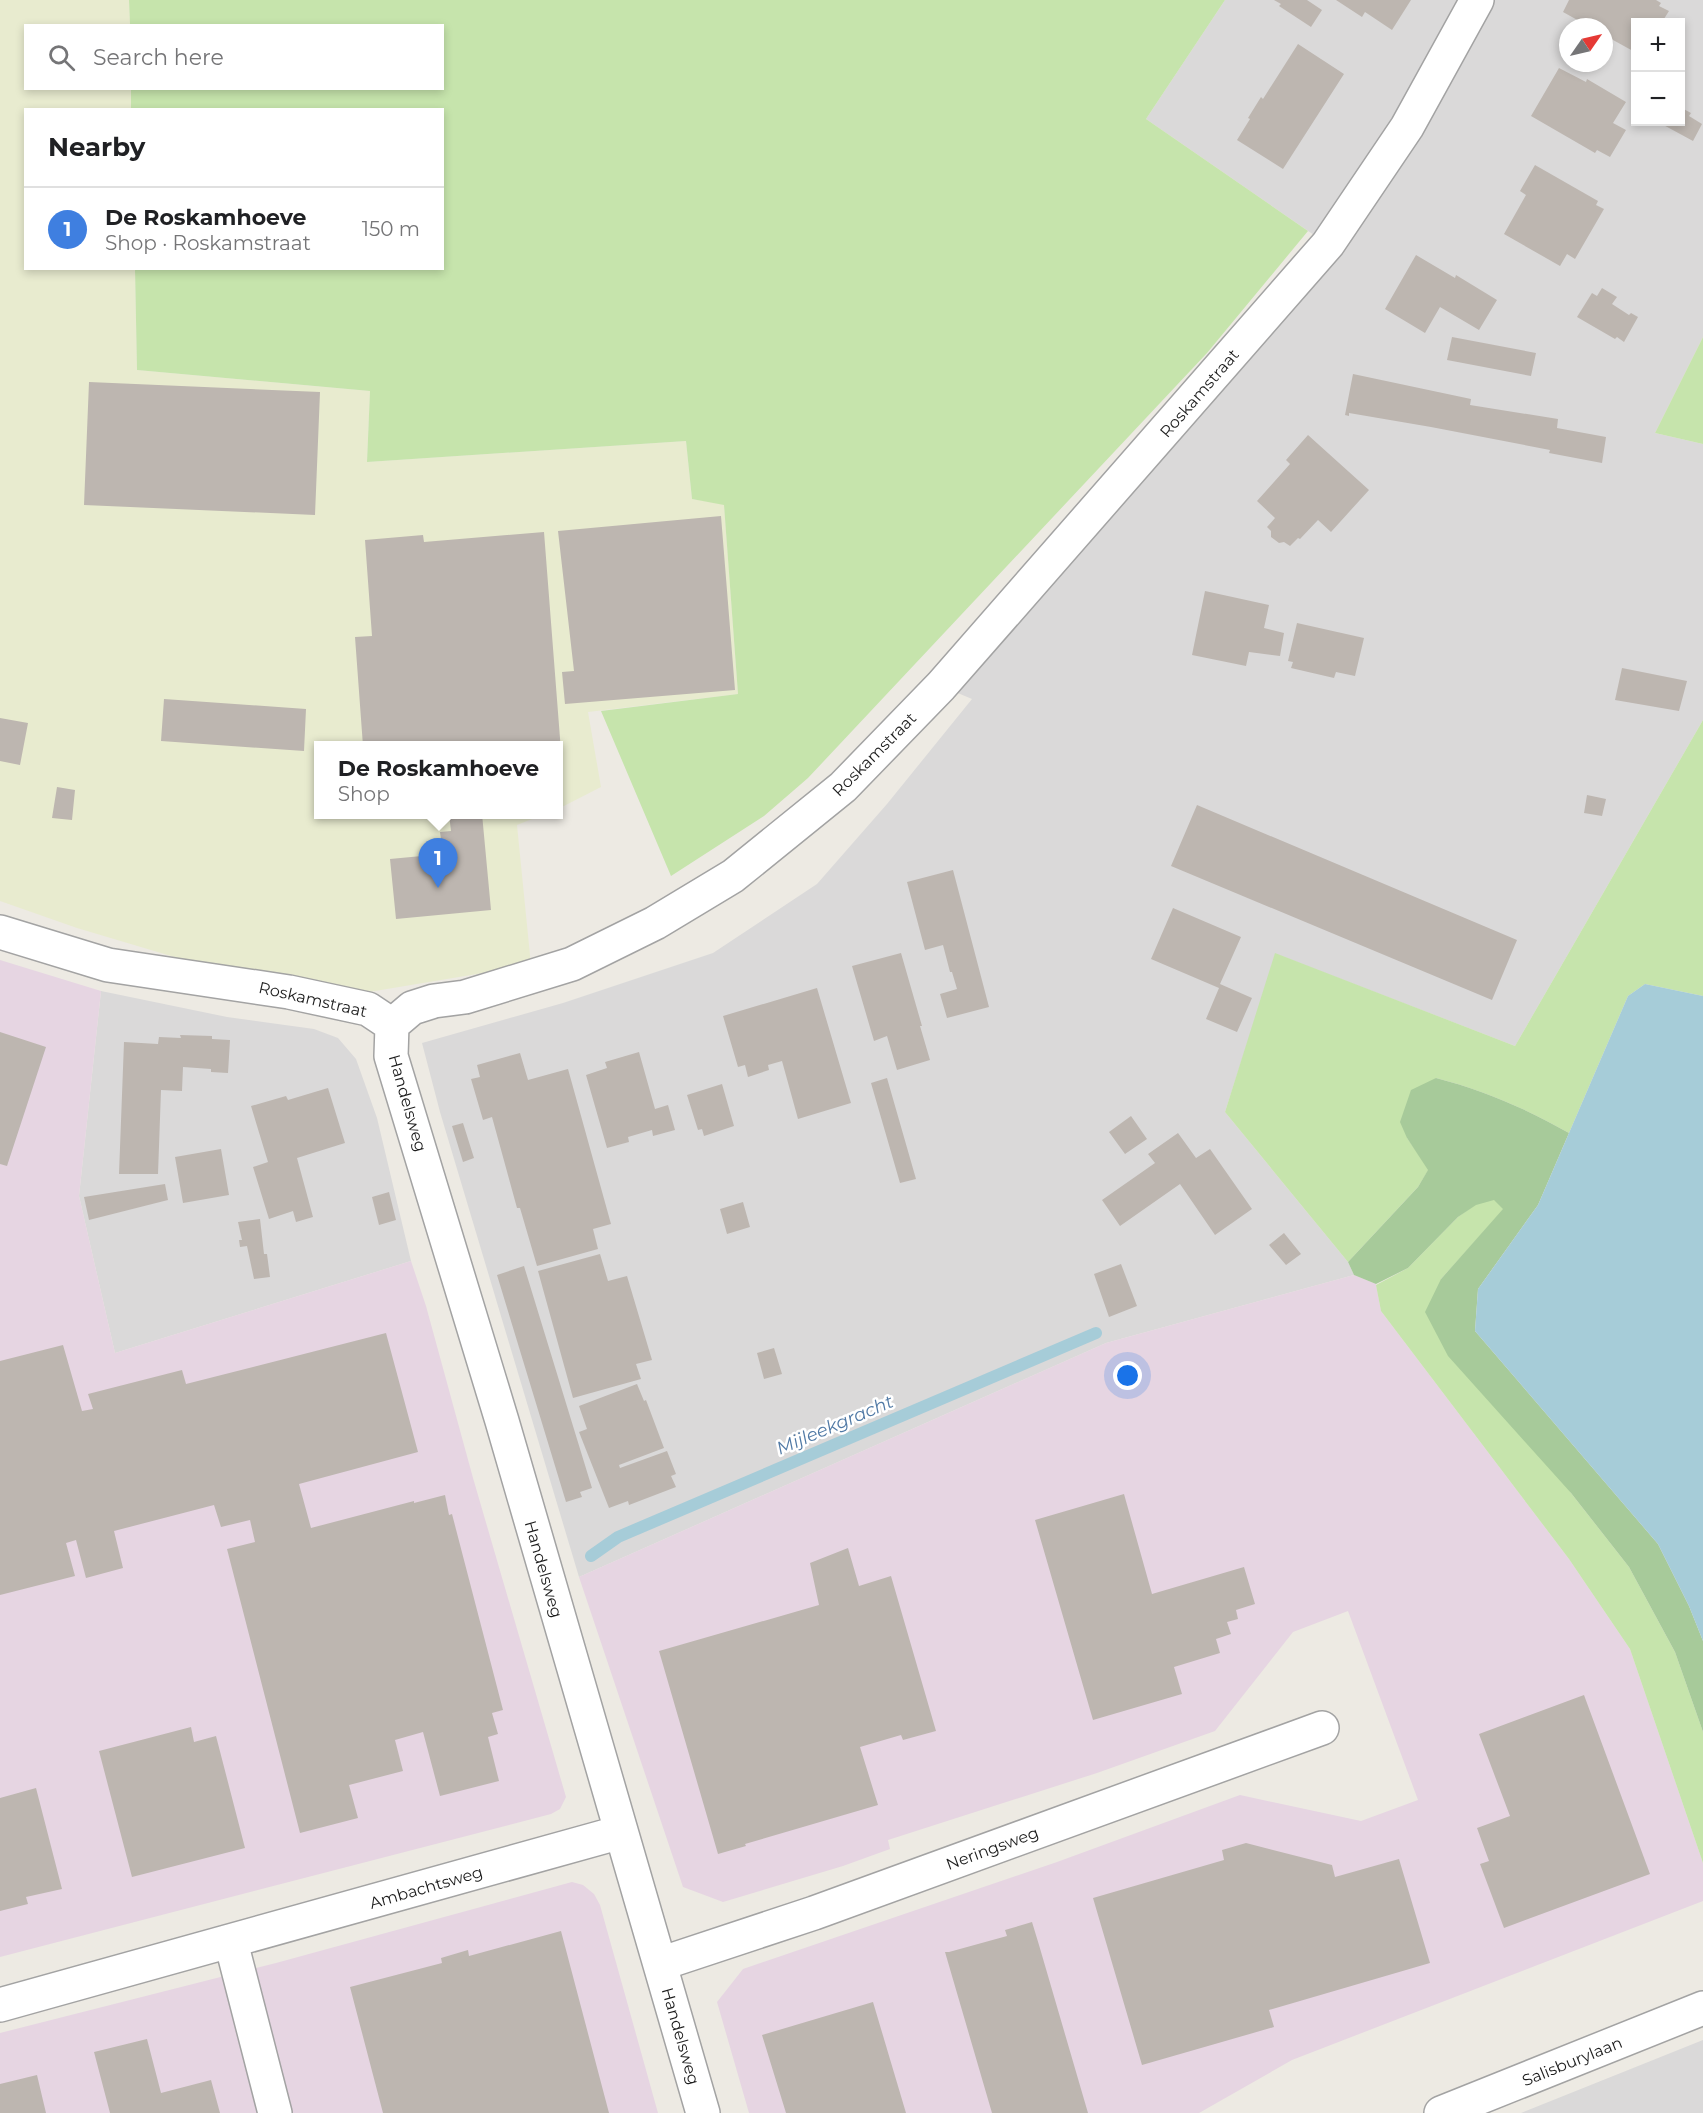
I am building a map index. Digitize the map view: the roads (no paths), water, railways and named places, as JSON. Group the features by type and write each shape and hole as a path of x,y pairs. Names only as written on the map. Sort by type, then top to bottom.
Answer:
{"street":[{"name":"Roskamstraat","path":"0,932 108,965 289,992 368,1009 392,1025 412,1008 434,1001 465,997 572,964 655,923 733,876 843,787 941,686 1328,244 1407,127 1477,0"},
{"name":"Handelsweg","path":"392,1025 392,1056 505,1431 703,2113"},
{"name":"Neringsweg","path":"660,1964 825,1910 1322,1728"},
{"name":"Ambachtsweg","path":"0,2005 621,1833"},
{"path":"231,1942 275,2113"},
{"name":"Salisburylaan","path":"1441,2113 1703,2008"}],"water":[{"path":"1645,984 1703,996 1703,1641 1689,1606 1658,1544 1475,1331 1478,1289 1538,1205 1628,996"}],"waterway":[{"name":"Mijleekgracht","path":"591,1556 618,1537 1096,1333"}],"place":[{"name":"De Roskamhoeve","path":"438,888"}]}
